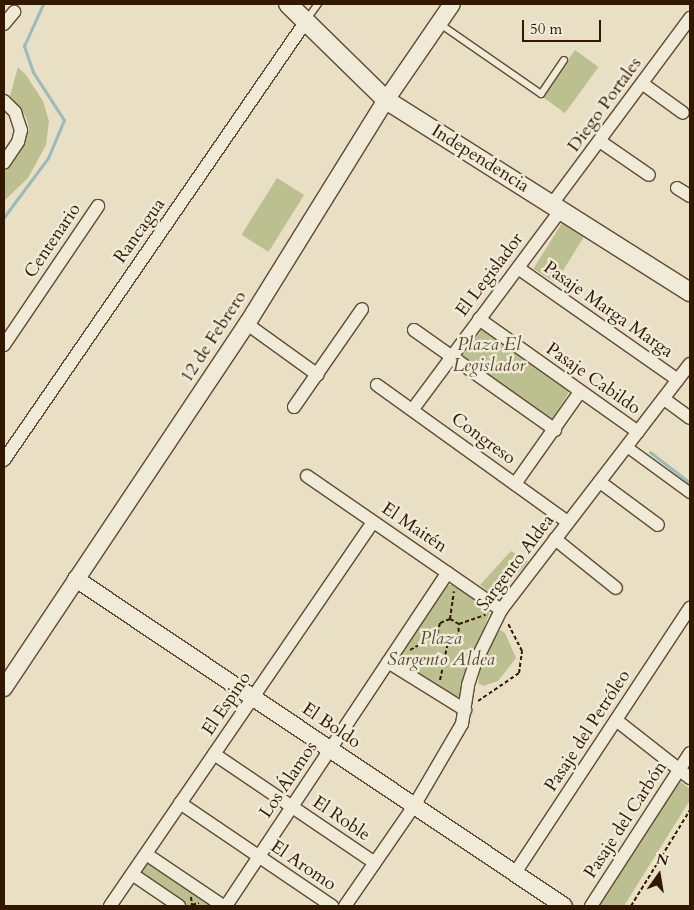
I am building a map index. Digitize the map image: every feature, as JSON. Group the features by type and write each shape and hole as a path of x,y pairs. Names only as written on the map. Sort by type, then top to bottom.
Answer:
{"main road":[{"name":"Independencia","path":"288,4 386,100 690,292"}],"street":[{"name":"12 de Febrero","path":"4,688 247,324 386,100 452,4"},
{"path":"4,24 14,12"},
{"name":"Rancagua","path":"4,460 306,21"},
{"name":"Diego Portales","path":"556,207 688,23"},
{"path":"643,84 683,113"},
{"path":"4,102 15,112 21,130 18,142 4,163"},
{"path":"601,142 649,175"},
{"path":"677,188 690,196"},
{"name":"Centenario","path":"4,345 98,206"},
{"name":"El Legislador","path":"412,408 518,268 556,207"},
{"name":"Pasaje Marga Marga","path":"518,268 678,380"},
{"path":"294,407 362,310"},
{"name":"Pasaje Cabildo","path":"479,319 638,432"},
{"path":"247,324 318,375"},
{"path":"414,330 554,430"},
{"name":"Sargento Aldea","path":"345,906 414,806 462,724 468,685 476,661 501,610 690,364"},
{"name":"Congreso","path":"376,385 412,408 568,522"},
{"path":"515,484 580,392"},
{"path":"664,399 690,418"},
{"path":"627,447 690,493"},
{"name":"El Maitén","path":"307,476 501,610"},
{"path":"600,482 658,525"},
{"name":"El Espino","path":"110,906 373,522"},
{"path":"555,539 616,588"},
{"name":"Los Álamos","path":"225,906 388,662 452,575"},
{"name":"El Boldo","path":"76,579 564,906"},
{"name":"Pasaje del Petróleo","path":"515,873 690,608"},
{"path":"388,662 465,710"},
{"path":"616,720 690,778"},
{"name":"El Roble","path":"214,754 375,863"},
{"name":"Pasaje del Carbón","path":"591,906 690,754"},
{"name":"El Aromo","path":"180,803 332,906"},
{"path":"146,854 225,906"},
{"path":"132,874 188,906"}],"lane":[{"path":"306,21 318,4"},
{"path":"439,23 541,94 564,60"}],"path":[{"path":"450,619 452,575"},
{"path":"450,619 459,624 501,610 522,651 519,673 465,710"},
{"path":"388,662 437,635 440,623 450,619"},
{"path":"448,643 458,638 459,624"},
{"path":"437,635 448,643"},
{"path":"438,693 448,643"},
{"path":"631,906 690,810"}],"green space":[{"path":"575,50 598,67 565,113 541,96"},
{"path":"18,67 26,75 43,101 49,121 46,145 28,178 4,201 4,174 29,129 26,117 10,96"},
{"path":"277,178 304,195 269,252 241,235"},
{"path":"562,223 584,237 555,283 533,269"},
{"name":"Plaza El Legislador","path":"482,329 489,330 569,387 568,394 551,421 459,360"},
{"path":"511,551 528,562 499,595 492,594 480,585"},
{"name":"Plaza Sargento Aldea","path":"456,584 491,608 461,696 453,698 397,658 445,586"},
{"path":"500,630 505,633 516,658 498,681 483,686 478,683 480,670 491,641"},
{"path":"676,778 690,789 690,800 624,906 595,906"},
{"path":"150,858 218,906 186,906 139,874"}],"waterway":[{"path":"4,217 48,158 64,120 33,72 24,46 43,4"},
{"path":"650,452 690,483"}]}
